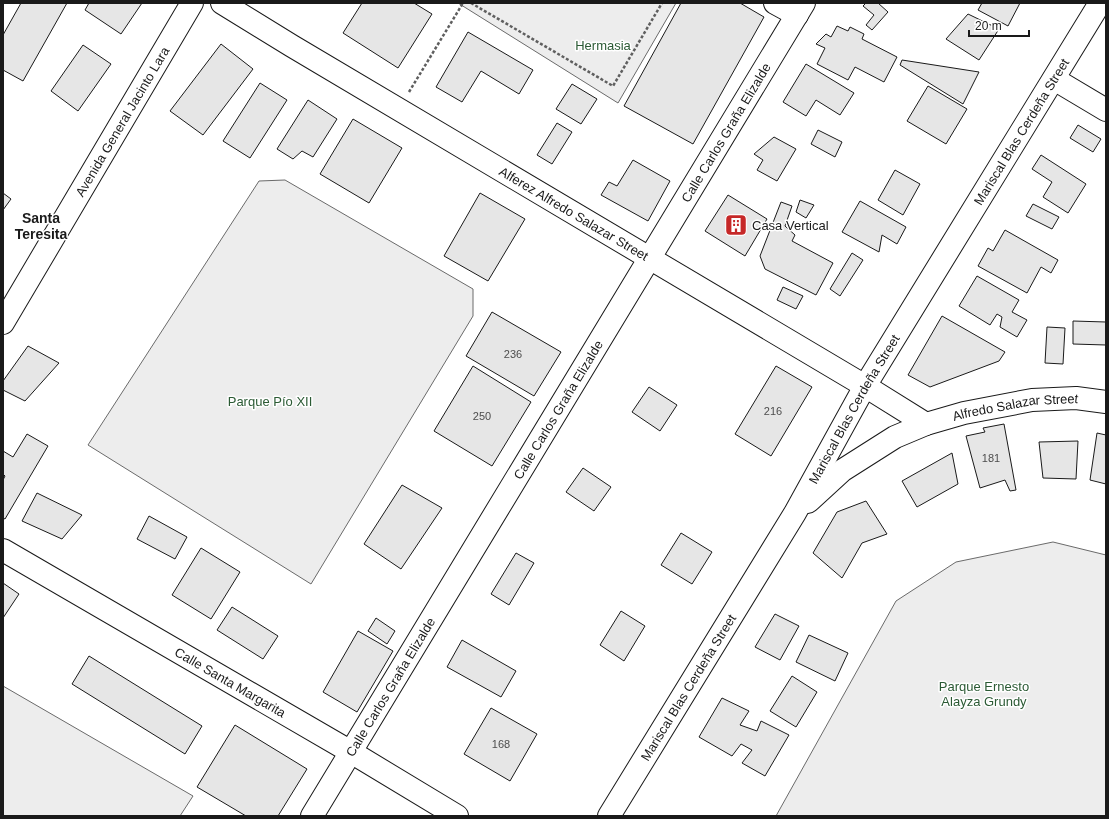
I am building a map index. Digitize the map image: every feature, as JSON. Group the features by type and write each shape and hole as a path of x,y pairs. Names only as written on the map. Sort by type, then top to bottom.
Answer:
{"street":[{"name":"Avenida General Jacinto Lara","path":"3,323 192,3"},
{"name":"Alferez Alfredo Salazar Street","path":"222,3 926,424"},
{"path":"775,3 800,9"},
{"name":"Mariscal Blas Cerdeña Street","path":"609,816 795,513 864,386 1100,3"},
{"name":"Calle Carlos Graña Elizalde","path":"312,816 800,9"},
{"path":"1054,79 1106,110"},
{"name":"Alfredo Salazar Street","path":"795,513 843,470 895,437 926,424 964,413 1032,400 1076,398 1106,402"},
{"name":"Calle Santa Margarita","path":"3,550 351,752 457,816"}],"path":[{"path":"398,109 463,3"},
{"path":"471,3 613,86 662,3"}],"green space":[{"name":"Hermasia","path":"458,3 676,3 618,103"},
{"name":"Parque Pío XII","path":"285,180 473,289 473,316 311,584 88,445 259,181"},
{"name":"Parque Ernesto Alayza Grundy","path":"1053,542 1106,555 1106,816 776,816 896,601 956,562"},
{"path":"3,686 193,796 180,816 3,816"}],"building":[{"path":"21,3 67,3 23,81 3,70 3,35"},
{"path":"89,3 142,3 121,34 85,10"},
{"path":"362,3 414,3 432,14 398,68 343,33"},
{"path":"681,3 740,3 764,17 693,144 624,106"},
{"path":"866,3 878,3 888,12 872,30 866,25 874,15 863,6"},
{"path":"982,3 1020,3 1008,26 978,10"},
{"path":"968,14 999,29 979,60 946,39"},
{"path":"837,26 848,31 850,27 864,34 862,39 897,57 884,82 855,67 848,80 817,64 825,48 816,44 826,34 831,37"},
{"path":"468,32 533,70 519,94 481,71 462,102 436,87"},
{"path":"221,44 253,69 203,135 170,111"},
{"path":"83,45 111,64 78,111 51,91"},
{"path":"902,60 979,72 963,104 900,65"},
{"path":"806,64 854,93 840,115 816,100 806,116 783,102"},
{"path":"260,83 287,100 250,158 223,141"},
{"path":"572,84 597,99 581,124 556,109"},
{"path":"928,86 967,109 946,144 907,121"},
{"path":"308,100 337,119 313,157 302,151 293,159 277,149"},
{"path":"353,119 402,148 369,203 320,174"},
{"path":"557,123 572,132 552,164 537,155"},
{"path":"1078,125 1101,139 1093,152 1070,138"},
{"path":"818,130 842,142 835,157 811,144"},
{"path":"774,137 796,149 777,181 757,170 763,160 754,154"},
{"path":"1041,155 1086,184 1068,213 1043,197 1052,182 1032,169"},
{"path":"633,160 670,181 648,221 601,195 609,182 617,186"},
{"path":"895,170 920,184 903,215 878,200"},
{"path":"3,193 11,199 3,210"},
{"path":"480,193 525,219 488,281 444,256"},
{"name":"Casa Vertical","path":"728,195 767,219 745,256 705,231"},
{"path":"800,200 814,205 806,218 796,212"},
{"path":"860,201 906,227 897,244 882,235 879,252 842,232"},
{"path":"781,202 792,206 785,226 795,235 792,241 833,263 816,295 765,269 760,256"},
{"path":"1033,204 1059,217 1052,229 1026,216"},
{"path":"1005,230 1058,260 1051,273 1041,267 1027,293 978,266 988,248 993,251"},
{"path":"852,253 863,260 840,296 830,289"},
{"path":"977,276 1019,300 1012,312 1027,320 1017,337 1000,327 1002,317 997,314 990,325 959,306"},
{"path":"783,287 803,296 796,309 777,300"},
{"path":"492,312 561,352 534,396 466,356"},
{"path":"942,316 1005,352 999,361 930,387 908,375"},
{"path":"1073,321 1106,322 1106,345 1073,344"},
{"path":"1047,327 1065,328 1063,364 1045,363"},
{"path":"28,346 59,363 25,401 3,390 3,381"},
{"path":"473,366 531,402 492,466 434,431"},
{"path":"776,366 812,387 771,456 735,434"},
{"path":"649,387 677,405 660,431 632,412"},
{"path":"1004,424 1016,490 1010,491 1005,480 980,488 966,436 985,432 983,428"},
{"path":"1097,433 1106,435 1106,484 1090,480"},
{"path":"27,434 48,446 5,519 3,518 3,480 5,476 3,474 3,451 13,457"},
{"path":"1078,441 1076,479 1043,478 1039,442"},
{"path":"952,453 958,484 917,507 902,481"},
{"path":"583,468 611,487 594,511 566,492"},
{"path":"402,485 442,508 401,569 364,544"},
{"path":"37,493 82,515 62,539 22,521"},
{"path":"866,501 887,534 862,543 842,578 813,553 837,512"},
{"path":"149,516 187,537 175,559 137,539"},
{"path":"681,533 712,552 692,584 661,565"},
{"path":"201,548 240,572 211,619 172,595"},
{"path":"516,553 534,563 509,605 491,594"},
{"path":"3,583 19,594 3,618"},
{"path":"232,607 278,636 263,659 217,630"},
{"path":"621,611 645,626 624,661 600,645"},
{"path":"775,614 799,626 780,660 755,647"},
{"path":"376,618 395,631 387,644 368,631"},
{"path":"358,631 393,651 357,712 323,692"},
{"path":"809,635 848,653 835,681 796,662"},
{"path":"462,640 516,671 501,697 447,667"},
{"path":"89,656 202,726 185,754 72,684"},
{"path":"792,676 817,692 796,727 770,711"},
{"path":"722,698 749,711 740,725 757,731 761,721 789,735 765,776 742,763 752,750 741,744 732,756 699,737"},
{"path":"491,708 537,734 510,781 464,754"},
{"path":"235,725 307,769 278,816 246,816 197,787"}],"place":[{"name":"Casa Vertical","path":"736,225"}],"district":[{"name":"Santa Teresita","path":"41,226"}]}
